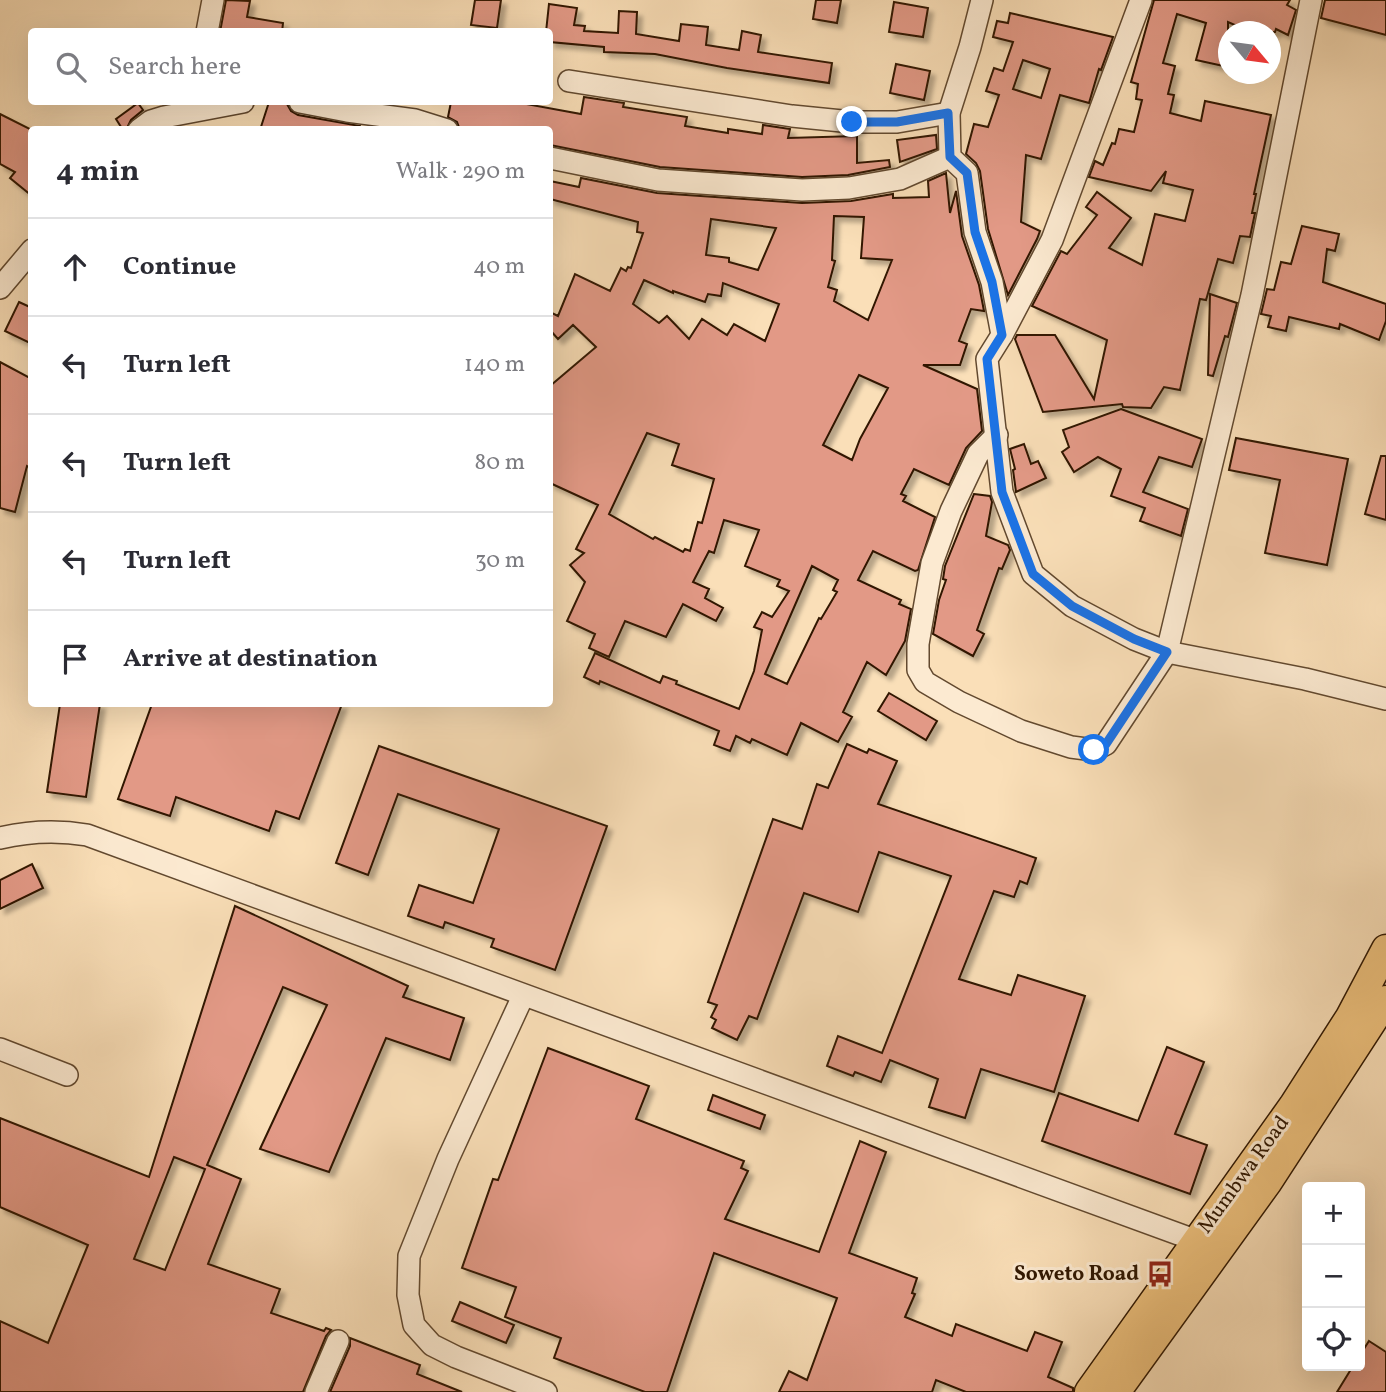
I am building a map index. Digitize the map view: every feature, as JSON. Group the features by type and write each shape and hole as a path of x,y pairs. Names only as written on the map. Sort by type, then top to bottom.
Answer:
{"main road":[{"name":"Mumbwa Road","path":"1116,1392 1384,958"},
{"name":"Mumbwa Road","path":"1088,1392 1295,1142 1386,1000"}],"street":[{"path":"208,28 214,0"},
{"path":"982,0 948,113 950,157 967,173 975,232 989,270 1002,335"},
{"path":"1141,0 1052,240 987,359 1002,492 1033,574 1072,606 1134,639 1167,652 1305,679 1386,699"},
{"path":"997,435 978,454 951,511 932,564 918,644 918,670 925,682 959,702 1021,731 1071,747 1094,750 1106,744 1167,652 1252,295 1311,0"},
{"path":"569,81 792,116 852,122 897,122 948,113"},
{"path":"144,126 180,108 212,105"},
{"path":"316,105 415,120 434,126"},
{"path":"553,159 658,180 803,190 849,188 900,179 950,157"},
{"path":"0,288 28,255"},
{"path":"0,838 41,831 87,835 1208,1244"},
{"path":"523,996 448,1159 409,1256 408,1295 414,1325 432,1345 546,1392"},
{"path":"0,1049 67,1075"},
{"path":"316,1392 338,1341"}],"building":[{"path":"226,0 250,1 247,17 283,23 282,28 221,28"},
{"path":"475,0 501,0 497,28 471,25"},
{"path":"816,0 841,0 837,23 813,19"},
{"path":"1154,0 1290,0 1287,5 1296,10 1288,35 1281,32 1281,21 1218,21 1218,65 1196,60 1206,23 1177,14 1163,63 1175,66 1168,94 1174,95 1170,113 1201,121 1205,101 1271,115 1254,194 1252,213 1255,213 1250,237 1240,236 1233,263 1218,259 1206,300 1200,299 1180,390 1164,387 1151,408 1123,407 1122,404 1043,412 1015,339 1017,335 1055,335 1094,399 1107,340 1032,306 1061,251 1067,254 1097,215 1086,207 1097,192 1131,218 1109,248 1142,265 1155,214 1185,221 1193,190 1163,183 1166,171 1151,191 1089,177 1095,161 1103,165 1112,143 1115,144 1119,129 1134,132 1142,100 1136,99 1138,84 1131,82"},
{"path":"1325,0 1386,0 1386,35 1321,18"},
{"path":"894,2 928,8 923,37 889,32"},
{"path":"549,4 577,8 574,25 585,26 584,31 618,33 619,11 637,12 636,34 679,41 681,24 708,27 706,45 739,50 742,31 761,35 758,52 832,63 829,83 655,54 604,52 604,47 553,42 553,28 546,28"},
{"path":"1010,13 1113,37 1101,70 1099,69 1089,103 1060,95 1041,159 1026,155 1021,222 1040,231 1008,295 988,229 980,171 966,154 974,124 988,127 999,95 986,91 994,68 1003,71 1013,42 993,37 997,21 1008,23","holes":["1023,60 1050,69 1041,98 1013,89"]},
{"path":"896,64 930,71 924,100 890,93"},
{"path":"584,97 624,103 623,107 687,117 685,126 728,133 728,129 762,134 763,125 790,129 788,138 857,136 857,163 889,160 890,167 848,175 802,177 660,167 553,146 553,126 458,126 448,117 450,105 532,105 581,114"},
{"path":"135,105 139,105 143,110 128,126 120,126 116,119"},
{"path":"268,105 288,105 298,115 360,126 261,126"},
{"path":"0,114 28,128 28,193 10,178 15,172 0,164"},
{"path":"936,135 937,149 900,162 897,140"},
{"path":"946,173 950,213 956,191 962,236 979,285 984,311 971,309 959,341 967,344 960,365 923,365 977,389 982,431 966,448 949,485 914,469 901,494 906,496 903,501 935,517 918,570 873,551 858,580 901,600 899,604 911,609 905,641 886,675 867,662 843,712 852,717 838,742 801,723 787,755 752,739 750,743 736,736 730,751 714,745 719,731 600,681 599,684 584,677 595,653 660,683 663,676 677,681 676,684 739,709 754,671 762,630 754,627 762,612 772,617 789,591 777,586 780,580 745,566 759,530 724,520 714,553 709,551 693,582 709,589 705,598 723,608 716,621 683,604 666,637 625,621 609,657 589,648 595,634 567,621 585,582 570,565 584,553 576,549 598,505 553,484 553,383 596,347 573,325 558,339 553,333 553,314 558,316 575,274 610,291 621,268 626,271 628,267 631,268 643,233 637,232 638,222 553,200 553,182 579,187 581,178 657,193 802,203 851,201 893,194 893,198 929,197 928,181","holes":["834,216 864,217 861,258 892,260 868,320 834,301 837,290 828,287 835,261 832,260","711,219 776,228 758,270 729,262 729,258 706,255","644,280 673,293 705,302 708,294 721,296 723,283 779,304 765,341 734,324 727,335 702,319 689,339 667,316 659,323 633,304","859,375 888,388 860,439 852,460 823,445","647,433 679,444 672,465 714,479 702,523 698,522 690,551 685,549 683,552 655,537 653,539 609,514","812,566 838,580 833,590 837,592 821,619 819,618 787,684 765,674"]},
{"path":"1302,226 1339,234 1335,251 1327,249 1323,282 1386,304 1386,321 1379,340 1340,324 1339,329 1289,317 1286,331 1268,327 1271,316 1261,314 1267,289 1274,290 1281,262 1291,264"},
{"path":"1210,294 1237,303 1213,376 1208,375"},
{"path":"19,302 28,306 28,342 5,331"},
{"path":"0,362 28,377 28,467 15,512 0,508"},
{"path":"1121,409 1202,439 1192,467 1159,457 1143,492 1188,509 1181,536 1140,521 1145,508 1111,496 1121,469 1098,457 1074,472 1062,452 1069,447 1063,430"},
{"path":"1236,438 1348,459 1327,565 1265,553 1280,480 1229,470"},
{"path":"1024,444 1031,464 1038,461 1046,478 1016,492 1015,469 1010,449"},
{"path":"1381,456 1386,456 1386,520 1365,514"},
{"path":"974,494 990,496 992,502 986,536 1008,545 1010,550 1002,569 999,568 977,630 984,634 973,656 933,634 939,600 946,580 943,579 945,566"},
{"path":"889,693 937,721 926,740 878,711"},
{"path":"60,707 100,707 86,797 47,792"},
{"path":"151,707 341,707 299,819 276,811 269,831 176,797 170,816 118,799"},
{"path":"847,744 867,753 869,749 897,761 878,804 1036,858 1027,884 1020,881 1014,897 994,891 959,979 1011,995 1018,975 1085,996 1054,1092 981,1069 965,1118 929,1107 938,1079 890,1060 881,1082 855,1072 853,1076 827,1066 838,1036 882,1053 951,876 879,852 858,912 804,893 757,1019 749,1016 737,1040 712,1028 716,1020 711,1017 717,1005 708,1002 773,819 802,829 817,784 828,788"},
{"path":"379,746 607,826 555,970 491,947 494,939 445,922 443,928 408,916 419,885 473,903 499,829 398,794 368,875 336,863"},
{"path":"32,864 43,888 0,909 0,880"},
{"path":"235,906 408,986 403,997 464,1018 450,1060 386,1038 329,1172 260,1149 327,1005 283,987 207,1165 241,1179 208,1264 280,1289 271,1313 324,1331 326,1328 331,1330 303,1392 0,1392 0,1321 48,1343 88,1245 0,1207 0,1118 149,1177","holes":["174,1157 205,1169 165,1270 134,1259"]},
{"path":"1167,1047 1204,1062 1175,1134 1207,1145 1190,1194 1042,1141 1059,1093 1138,1121"},
{"path":"548,1048 649,1086 636,1119 744,1161 741,1168 748,1171 725,1219 819,1252 860,1141 886,1152 849,1253 917,1278 912,1293 915,1294 905,1317 952,1336 956,1324 1027,1351 1035,1332 1062,1342 1048,1377 1073,1388 1073,1392 966,1392 936,1380 932,1392 779,1392 789,1371 807,1380 837,1298 714,1253 667,1392 645,1392 554,1358 561,1338 505,1317 516,1287 462,1268 493,1179 498,1180"},
{"path":"713,1095 765,1115 760,1129 708,1110"},
{"path":"460,1302 514,1325 506,1343 452,1321"},
{"path":"350,1338 420,1365 417,1374 462,1392 330,1392 350,1346"},
{"path":"1369,1341 1386,1352 1386,1392 1337,1392 1350,1371 1365,1371 1365,1347"}],"place":[{"name":"Soweto Road","path":"1160,1274"}],"route":[{"path":"852,122 897,122 948,113 950,157 967,173 975,232 992,282 1002,335 987,359 1002,492 1033,574 1072,606 1134,639 1167,652 1106,744 1094,750"}]}
